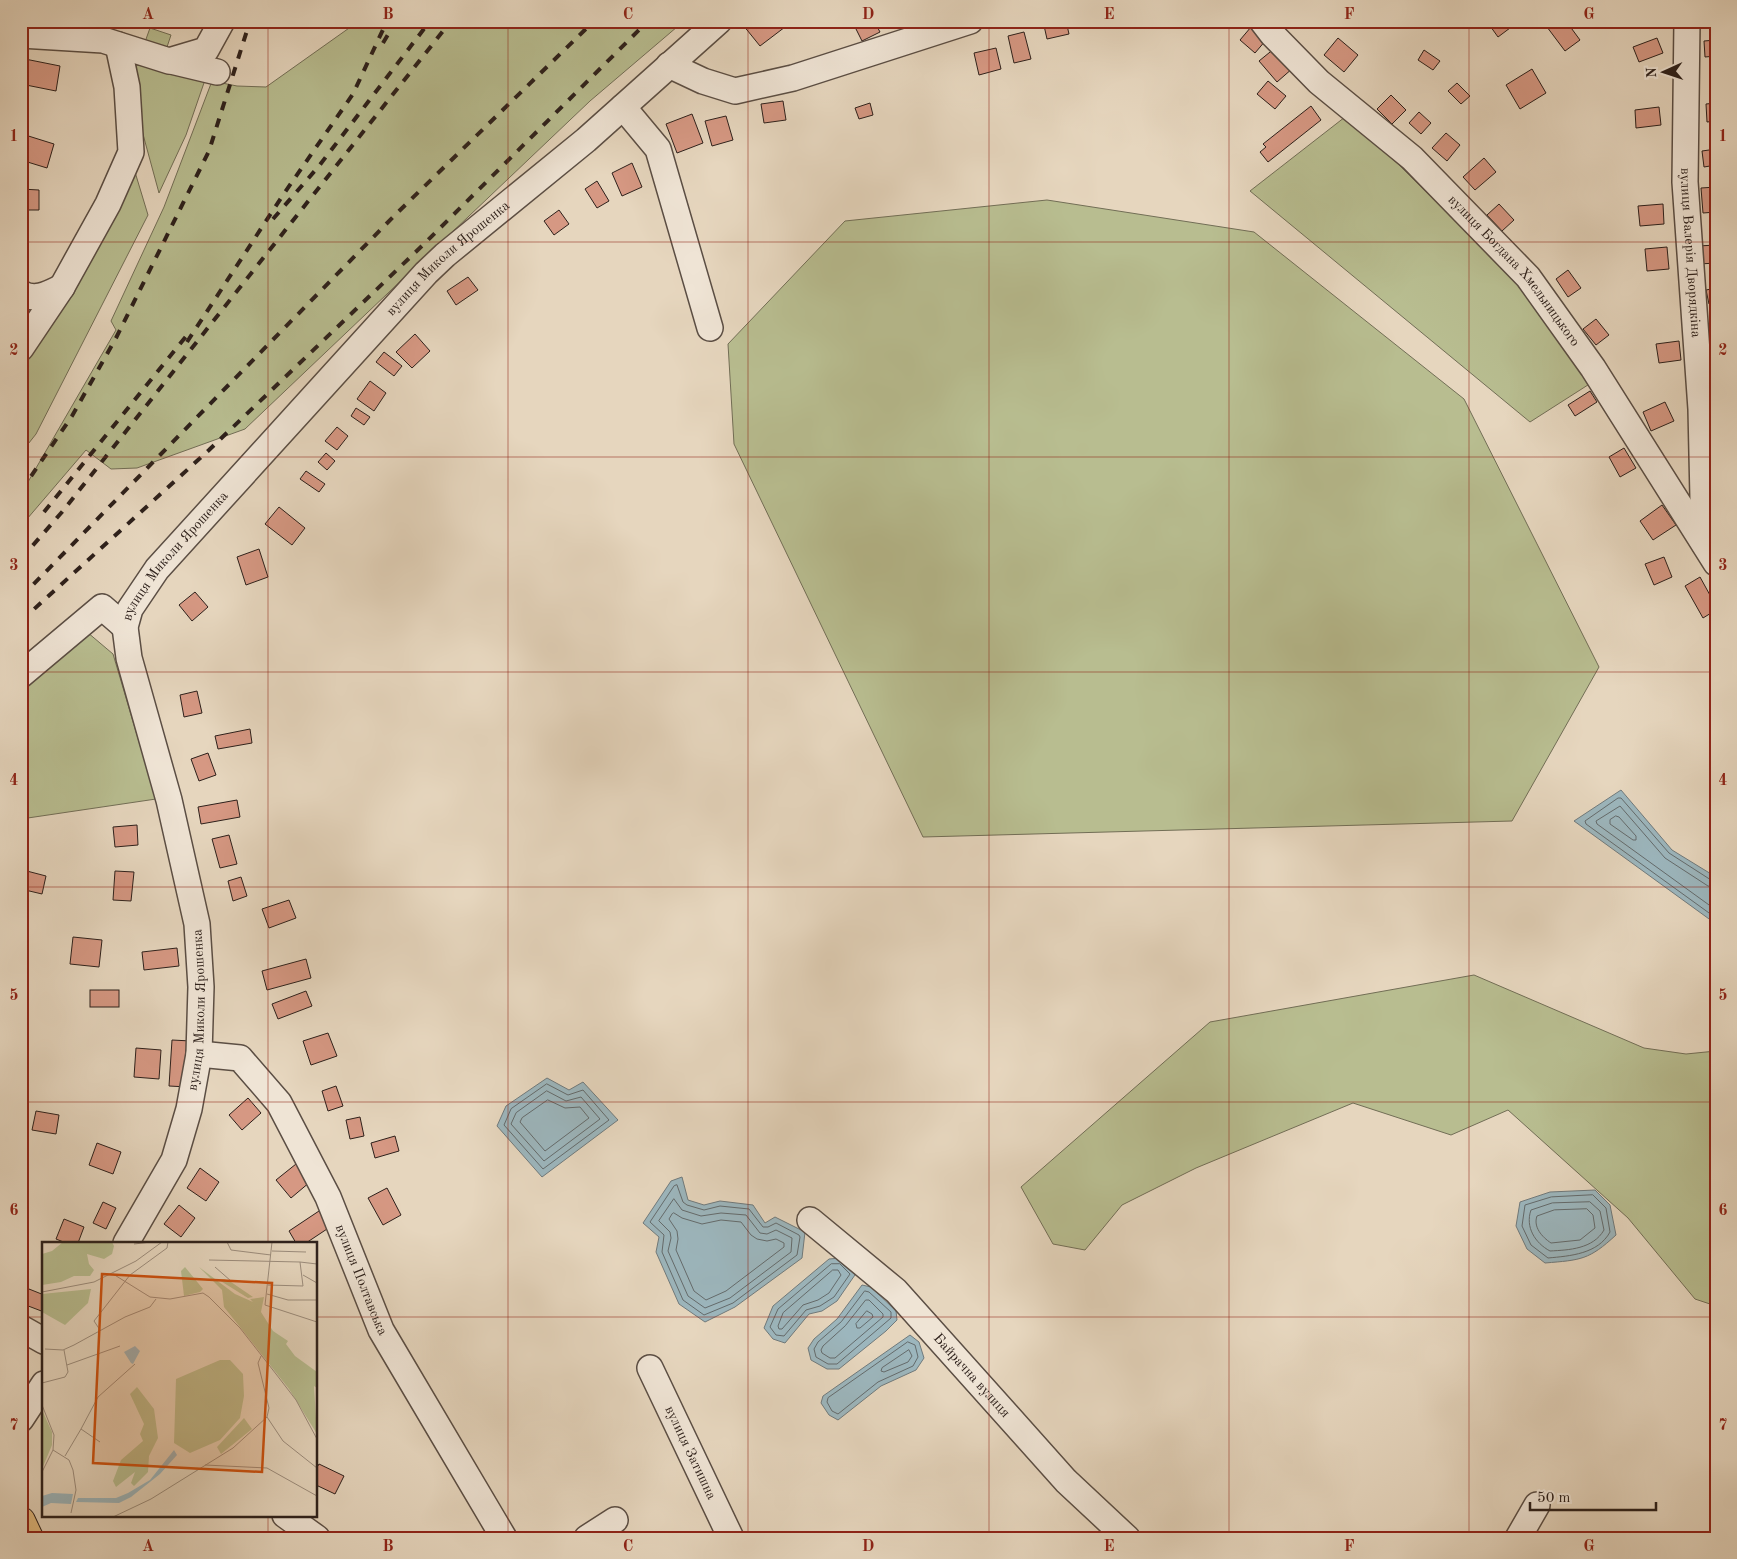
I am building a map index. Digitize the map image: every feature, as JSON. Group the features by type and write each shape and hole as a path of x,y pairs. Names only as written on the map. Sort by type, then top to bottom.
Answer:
{"highway":[{"path":"21,1521 29,1538"}],"street":[{"path":"169,61 206,50 222,21"},
{"name":"вулиця Миколи Ярошенка","path":"127,1242 174,1160 190,1109 199,1054 201,987 197,924 169,800 129,658 125,627 130,609 157,569 426,273 445,255 586,140 719,21"},
{"path":"669,66 703,81 735,91 793,78 970,21"},
{"name":"вулиця Богдана Хмельницького","path":"1262,21 1272,34 1319,82 1412,158 1528,277 1593,368 1710,554"},
{"name":"вулиця Валерія Дворядкіна","path":"1688,21 1685,182 1710,554"},
{"path":"21,34 110,36 169,61 217,72"},
{"path":"21,348 62,287 108,204 131,152 127,87 110,36"},
{"path":"623,107 658,149 710,328"},
{"path":"21,293 25,296 37,297 62,287"},
{"path":"21,675 102,607 125,627"},
{"name":"вулиця Полтавська","path":"199,1054 240,1058 279,1103 328,1197 381,1330 504,1538"},
{"name":"Байрачна вулиця","path":"810,1220 896,1291 1066,1481 1127,1538"},
{"path":"21,1328 42,1340"},
{"name":"вулиця Затишна","path":"650,1368 731,1538"},
{"path":"21,1419 42,1387"},
{"path":"1518,1538 1537,1505"},
{"path":"286,1516 317,1538"},
{"path":"587,1538 615,1520"}],"green space":[{"path":"359,21 684,21 590,101 245,429 137,468 111,469 86,450 21,526 21,494 116,330 111,321 164,207 212,81 237,86 266,87"},
{"path":"150,28 171,35 166,50 145,42"},
{"path":"134,65 176,69 206,77 186,135 159,193 141,127"},
{"path":"1345,117 1398,164 1510,275 1591,383 1530,422 1250,191"},
{"path":"135,172 148,215 36,434 21,453 21,368 54,320"},
{"path":"1047,200 1254,232 1464,399 1599,667 1512,821 923,837 734,444 728,344 845,221"},
{"path":"87,632 113,654 156,799 21,819 21,690"},
{"path":"1474,975 1644,1048 1686,1054 1716,1051 1716,1306 1695,1299 1628,1218 1508,1110 1451,1135 1353,1103 1196,1168 1122,1205 1085,1250 1053,1244 1021,1187 1210,1022"}],"water":[{"path":"1621,790 1672,850 1716,877 1716,924 1574,821"},
{"path":"547,1078 569,1090 583,1082 618,1120 542,1177 497,1126 506,1106"},
{"path":"682,1177 688,1200 704,1205 720,1201 753,1205 765,1223 775,1217 805,1232 802,1258 735,1307 705,1322 679,1304 656,1252 659,1237 643,1223 671,1181"},
{"path":"1595,1190 1610,1205 1616,1235 1599,1250 1576,1259 1545,1263 1527,1249 1516,1226 1520,1202 1550,1192"},
{"path":"841,1258 857,1272 837,1301 822,1311 809,1314 785,1343 773,1339 764,1328 773,1306 829,1259"},
{"path":"862,1285 871,1287 896,1311 897,1320 839,1369 827,1369 811,1360 808,1348 814,1339 837,1319"},
{"path":"910,1335 919,1342 924,1358 916,1370 881,1386 838,1420 829,1415 821,1403 823,1396"}],"building":[{"path":"70,21 84,21 81,31 68,28"},
{"path":"748,21 781,21 785,27 760,46 743,25"},
{"path":"852,21 874,21 880,32 862,41"},
{"path":"1043,21 1066,21 1069,34 1047,39"},
{"path":"1424,21 1435,21 1430,27"},
{"path":"1491,21 1511,21 1514,25 1498,37 1488,23"},
{"path":"1554,21 1566,21 1580,40 1565,51 1547,27"},
{"path":"1251,27 1266,40 1255,53 1240,40"},
{"path":"1024,32 1031,59 1014,63 1008,36"},
{"path":"1338,38 1358,55 1344,72 1324,55"},
{"path":"1657,38 1663,53 1639,62 1633,47"},
{"path":"1716,40 1716,56 1705,57 1704,41"},
{"path":"996,48 1001,69 979,75 974,53"},
{"path":"1275,48 1293,68 1277,82 1259,61"},
{"path":"1424,50 1440,61 1433,70 1418,60"},
{"path":"25,59 60,66 56,91 21,84"},
{"path":"1532,69 1546,93 1520,109 1506,85"},
{"path":"1268,81 1286,96 1275,109 1257,94"},
{"path":"1457,83 1470,96 1461,104 1448,91"},
{"path":"1391,95 1406,110 1392,124 1377,109"},
{"path":"783,101 786,120 764,123 761,104"},
{"path":"870,103 873,115 859,119 855,108"},
{"path":"1716,103 1716,121 1707,122 1706,104"},
{"path":"1311,106 1321,120 1268,162 1260,152 1266,147 1263,144"},
{"path":"1659,107 1661,125 1636,128 1635,110"},
{"path":"1419,112 1431,123 1421,134 1409,123"},
{"path":"692,114 703,143 677,153 666,124"},
{"path":"726,116 733,140 712,146 705,121"},
{"path":"1446,133 1460,145 1447,161 1432,148"},
{"path":"22,134 54,144 47,168 21,160"},
{"path":"1716,149 1716,165 1704,167 1702,151"},
{"path":"1484,158 1496,172 1475,190 1463,177"},
{"path":"632,163 642,187 622,196 612,173"},
{"path":"597,181 609,201 597,208 585,189"},
{"path":"1716,187 1716,212 1703,213 1701,188"},
{"path":"21,189 39,190 39,210 21,210"},
{"path":"1499,204 1514,220 1502,231 1487,215"},
{"path":"1663,204 1664,224 1640,226 1638,206"},
{"path":"559,210 569,224 554,235 544,221"},
{"path":"1716,245 1716,263 1699,264 1698,246"},
{"path":"1667,247 1669,269 1647,271 1645,249"},
{"path":"1568,270 1581,288 1568,297 1556,279"},
{"path":"468,277 478,290 456,305 447,291"},
{"path":"1716,288 1716,303 1709,304 1706,290"},
{"path":"1596,319 1609,335 1596,345 1583,329"},
{"path":"415,334 430,351 412,368 396,352"},
{"path":"1679,341 1681,360 1659,363 1656,344"},
{"path":"384,352 402,366 394,376 376,362"},
{"path":"1713,363 1716,363 1716,391 1715,391"},
{"path":"370,381 386,393 374,411 357,399"},
{"path":"1590,391 1597,402 1575,416 1568,405"},
{"path":"1665,402 1674,421 1651,431 1643,412"},
{"path":"356,408 370,417 364,425 351,416"},
{"path":"337,427 348,436 337,450 325,441"},
{"path":"1624,448 1636,468 1620,477 1609,457"},
{"path":"326,453 335,461 327,470 318,462"},
{"path":"306,471 325,484 319,492 300,479"},
{"path":"1662,505 1676,525 1653,540 1640,521"},
{"path":"279,507 305,528 292,545 265,524"},
{"path":"259,549 268,577 246,585 237,557"},
{"path":"1664,557 1672,577 1654,585 1645,564"},
{"path":"1700,577 1716,606 1716,610 1703,618 1685,586"},
{"path":"195,592 208,607 192,621 179,605"},
{"path":"197,691 202,713 184,717 180,695"},
{"path":"250,729 252,743 218,749 215,736"},
{"path":"208,753 216,775 199,781 191,759"},
{"path":"237,800 240,817 201,824 198,807"},
{"path":"137,825 138,845 115,847 113,827"},
{"path":"229,835 237,864 220,868 212,839"},
{"path":"23,870 46,876 42,894 21,889"},
{"path":"115,871 134,872 131,901 113,900"},
{"path":"241,877 247,896 233,901 228,881"},
{"path":"289,900 296,918 269,928 262,909"},
{"path":"73,937 102,940 99,967 70,964"},
{"path":"177,948 179,966 144,970 142,952"},
{"path":"306,959 311,978 267,990 262,971"},
{"path":"90,990 119,990 119,1007 90,1007"},
{"path":"306,991 312,1006 278,1019 272,1004"},
{"path":"328,1033 337,1056 311,1065 303,1041"},
{"path":"172,1040 191,1041 188,1087 169,1086"},
{"path":"136,1048 161,1050 159,1079 134,1077"},
{"path":"336,1086 343,1106 328,1111 322,1091"},
{"path":"248,1098 261,1113 242,1130 229,1115"},
{"path":"36,1111 59,1115 56,1134 32,1130"},
{"path":"360,1117 364,1136 350,1139 346,1120"},
{"path":"395,1136 399,1151 375,1158 371,1143"},
{"path":"97,1143 121,1152 113,1174 89,1165"},
{"path":"296,1164 310,1182 291,1198 276,1180"},
{"path":"200,1168 219,1182 206,1201 187,1188"},
{"path":"387,1188 401,1215 383,1225 368,1198"},
{"path":"103,1202 116,1208 106,1229 93,1223"},
{"path":"179,1205 195,1218 181,1237 164,1224"},
{"path":"319,1211 330,1227 308,1242 295,1242 289,1231"},
{"path":"64,1219 84,1227 78,1242 64,1242 56,1239"},
{"path":"29,1289 42,1294 42,1311 23,1304"},
{"path":"319,1464 344,1476 335,1494 318,1486"}],"railway":[{"path":"21,491 72,416 116,338 209,151 250,21"},
{"path":"187,342 283,195 353,94 387,21"},
{"path":"383,43 396,21"},
{"path":"273,219 319,166 430,21"},
{"path":"21,559 62,512 451,21"},
{"path":"21,597 394,216 594,21"},
{"path":"21,621 209,450 425,243 648,21"},
{"path":"44,512 188,334"}]}
